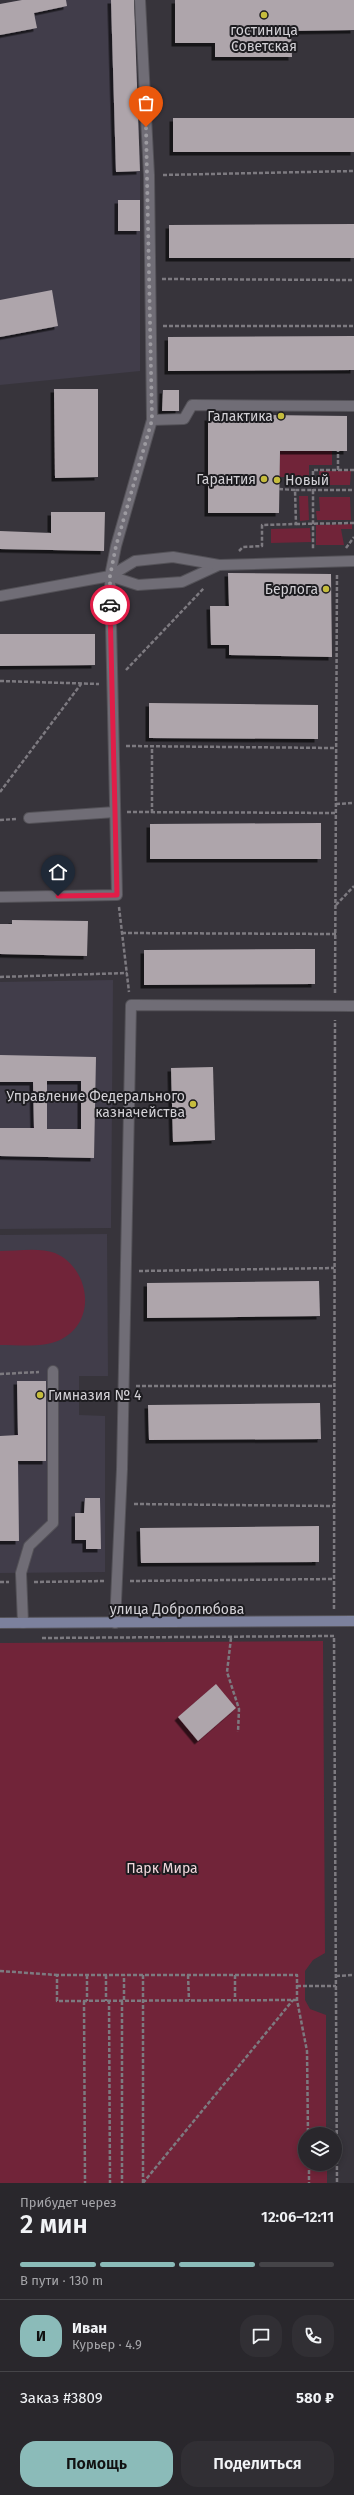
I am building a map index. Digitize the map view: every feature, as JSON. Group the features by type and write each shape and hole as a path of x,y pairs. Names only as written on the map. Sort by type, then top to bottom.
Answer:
{"street":[{"path":"0,897 117,895 110,576 116,546 152,420 149,175 140,0"},
{"path":"152,420 184,419 192,404 354,406"},
{"path":"0,596 110,576 135,561 143,560 173,557 219,565 354,560"},
{"path":"110,576 138,585 182,582 219,565"},
{"path":"29,818 115,812"},
{"path":"115,1623 120,1504 131,1005 354,1006"},
{"path":"23,1623 21,1573 29,1546 53,1524 53,1371"},
{"name":"улица Добролюбова","path":"0,1624 354,1622"}],"path":[{"path":"149,175 354,171"},
{"path":"150,278 354,280"},
{"path":"150,326 354,326"},
{"path":"338,451 338,470"},
{"path":"313,561 313,470 354,470"},
{"path":"279,489 296,490"},
{"path":"313,490 354,490"},
{"path":"296,524 354,523"},
{"path":"337,2183 333,1579 336,934 335,748 337,561 354,537"},
{"path":"0,681 112,684"},
{"path":"0,792 82,684"},
{"path":"114,746 335,748"},
{"path":"152,747 152,813"},
{"path":"336,804 354,803"},
{"path":"115,812 336,813"},
{"path":"336,906 354,886"},
{"path":"117,895 131,1005"},
{"path":"122,933 336,934"},
{"path":"0,977 127,973"},
{"path":"126,1271 334,1268"},
{"path":"0,1374 53,1371"},
{"path":"123,1386 334,1386"},
{"path":"120,1504 333,1506"},
{"path":"0,1582 333,1579"},
{"path":"40,1638 231,1638 334,1636"},
{"path":"231,1638 227,1672 239,1709 238,1732"},
{"path":"0,1971 57,1975 297,1975 297,2000 307,2051 308,2127"},
{"path":"57,1975 57,2001 297,2000"},
{"path":"85,2183 85,2000 87,1975"},
{"path":"106,1975 108,2001 110,2183"},
{"path":"122,2183 124,1975"},
{"path":"143,1975 143,2183"},
{"path":"188,1975 189,2000"},
{"path":"235,1975 235,2000"},
{"path":"336,1976 354,1975"},
{"path":"297,1986 336,1986"},
{"path":"143,2183 293,2000"},
{"path":"309,2171 309,2183"}],"shaded area":[{"path":"22,0 134,0 140,171 140,371 0,385 0,4"},
{"path":"113,980 111,1228 0,1229 0,982"},
{"name":"Гимназия № 4","path":"107,1234 108,1376 79,1376 79,1415 105,1416 105,1572 0,1573 0,1235"}],"green space":[{"path":"280,451 332,451 332,465 309,465 309,477 279,477"},
{"path":"319,471 351,471 350,485 319,485"},
{"path":"299,496 308,496 309,520 300,521"},
{"path":"319,497 350,497 351,520 317,520 316,511 320,511"},
{"path":"352,524 352,529 341,529 344,545 316,545 316,525"},
{"path":"310,528 311,542 271,543 271,529"},
{"path":"0,1251 49,1251 67,1260 76,1270 82,1282 85,1295 84,1309 80,1321 72,1332 53,1343 31,1346 0,1345"},
{"name":"Парк Мира","path":"323,1641 325,1953 313,1960 305,1971 305,2000 310,2009 326,2015 326,2127 298,2127 298,2171 327,2171 327,2183 0,2183 0,1643"}],"building":[{"path":"22,0 66,0 67,6 34,13 37,28 0,35 0,4"},
{"path":"111,0 134,0 140,171 116,172"},
{"name":"гостиница Советская","path":"175,0 354,0 354,30 291,31 292,57 215,57 215,43 175,43"},
{"path":"173,118 354,118 354,152 173,152"},
{"path":"118,200 140,200 140,231 118,231"},
{"path":"354,224 354,258 169,258 169,225"},
{"path":"52,290 58,326 0,337 0,300"},
{"path":"354,336 354,370 168,371 168,337"},
{"path":"54,389 98,389 98,477 55,478"},
{"path":"163,390 179,390 179,411 162,411"},
{"path":"268,415 347,416 347,451 280,451 279,513 208,513 208,417 268,417"},
{"path":"51,512 105,512 104,551 0,549 0,531 51,533"},
{"path":"228,573 331,574 332,657 229,655 229,645 211,645 210,606 229,606"},
{"path":"0,634 95,634 95,665 0,666"},
{"path":"149,703 318,705 318,739 149,738"},
{"path":"321,823 321,859 150,859 150,824"},
{"path":"12,920 88,921 87,956 0,954 0,924 12,924"},
{"path":"315,949 315,984 144,985 144,950"},
{"path":"0,1055 96,1057 94,1158 0,1156 0,1128 34,1128 33,1082 0,1082","holes":["47,1081 81,1081 81,1129 47,1129"]},
{"name":"Управление Федерального казначейства","path":"213,1067 215,1140 173,1142 171,1068"},
{"path":"319,1281 320,1316 147,1318 147,1283"},
{"path":"17,1381 46,1381 46,1461 18,1461 19,1541 0,1541 0,1436 18,1435"},
{"path":"320,1403 321,1439 149,1440 148,1405"},
{"path":"85,1498 100,1498 101,1549 86,1549 86,1540 75,1540 75,1513 84,1513"},
{"path":"319,1526 319,1562 141,1563 140,1528"},
{"path":"216,1684 236,1708 198,1741 178,1717"}],"way so far":[{"path":"110,605 110,576 116,546 152,420 149,175 146,127"}],"place":[{"name":"гостиница Советская","path":"264,15"},
{"name":"Галактика","path":"281,416"},
{"name":"Гарантия","path":"264,479"},
{"name":"Новый","path":"277,480"},
{"name":"Берлога","path":"326,589"},
{"name":"Управление Федерального казначейства","path":"193,1104"},
{"name":"Гимназия № 4","path":"40,1395"}],"route":[{"path":"58,896 117,895 110,605"}]}
